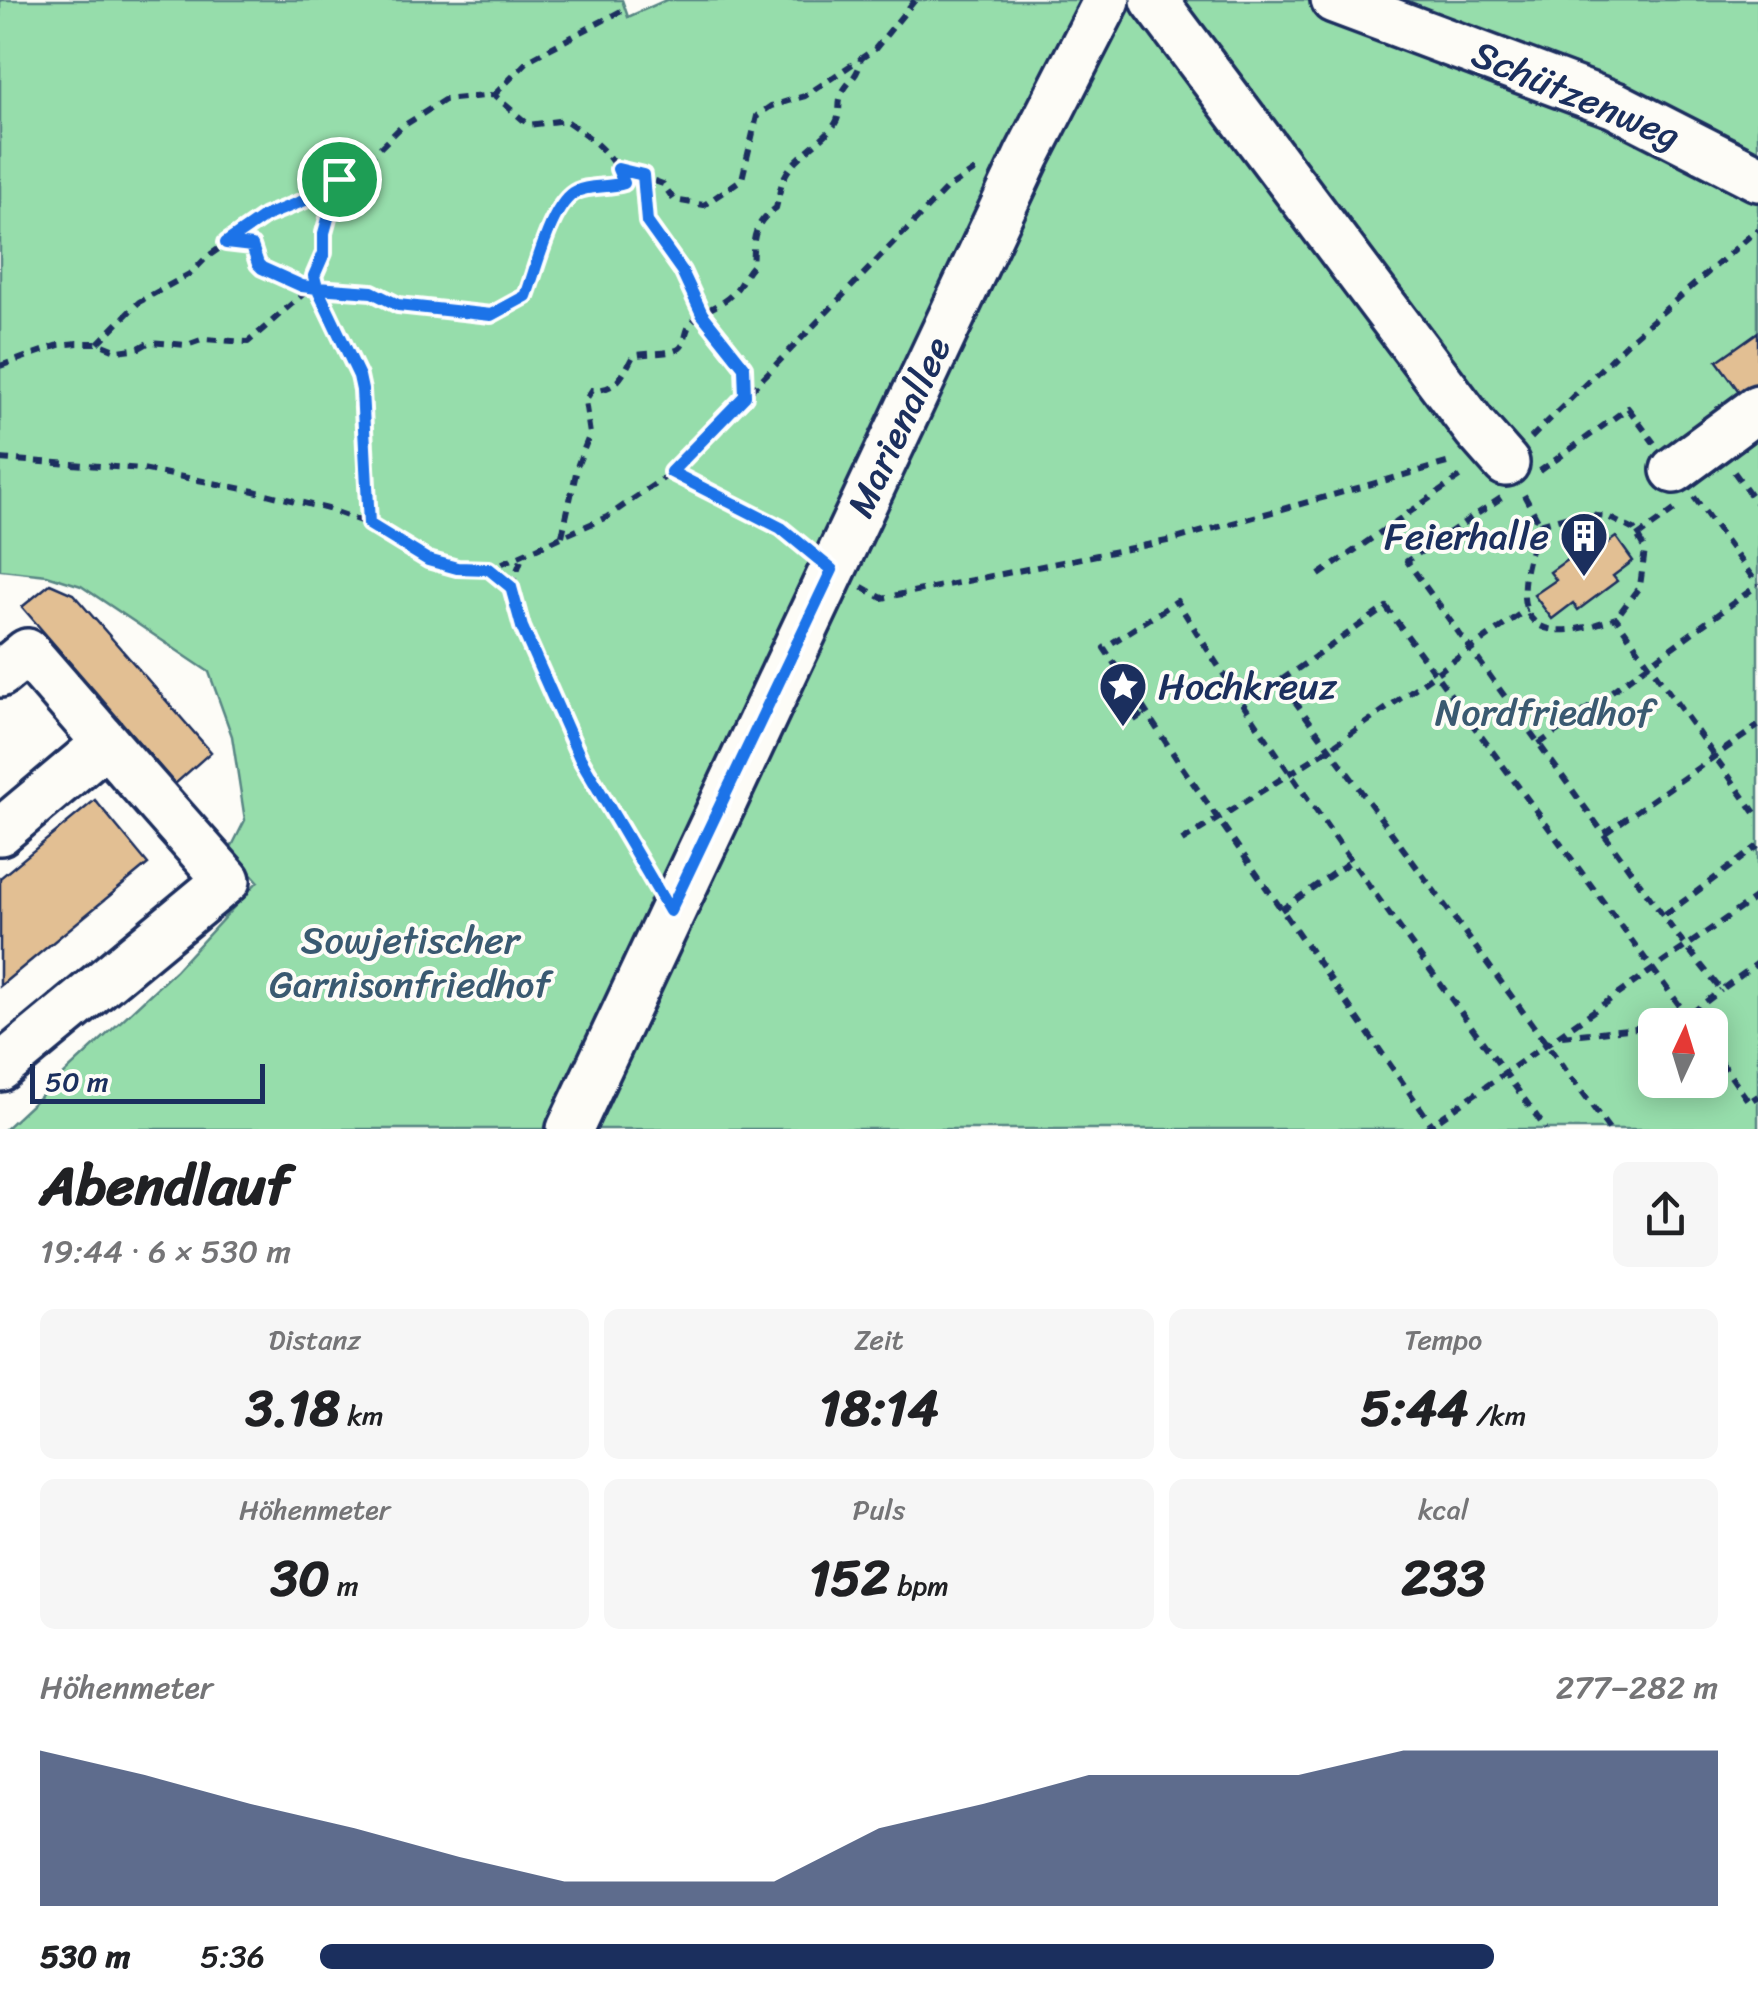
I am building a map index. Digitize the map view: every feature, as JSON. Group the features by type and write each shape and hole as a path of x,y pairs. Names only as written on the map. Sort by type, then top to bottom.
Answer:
{"street":[{"name":"Marienallee","path":"570,1129 1027,156 1107,0"},
{"path":"1154,0 1476,429 1503,477"},
{"name":"Schützenweg","path":"1334,0 1616,105 1758,178"},
{"path":"1684,483 1758,408"},
{"path":"0,674 27,652 227,880 0,1068"},
{"path":"0,832 106,743"}],"path":[{"path":"618,169 664,184 674,200 704,204 742,180 757,116 771,106 805,96 875,49 915,0"},
{"path":"98,344 139,302 191,273 265,216 308,200 368,160 400,128 444,100 494,95 530,59 625,9"},
{"path":"562,537 578,464 590,434 585,400 592,390 607,390 618,384 633,356 677,350 690,326 702,314 736,292 739,279 752,266 750,244 766,214 776,208 784,178 792,165 834,125 843,90 858,75 861,58"},
{"path":"226,243 252,246 262,268 314,288 372,292 398,305 491,315 526,296 546,238 563,204 578,190 624,183 600,144 565,120 528,125 494,95"},
{"path":"0,459 142,468 254,490 369,524 428,560 457,568 489,569 608,517 671,472 945,190 981,167"},
{"path":"643,175 647,222 682,271 702,314 744,367 745,396"},
{"path":"339,179 314,288 359,376 369,524"},
{"path":"1721,990 1408,561 1503,477 1628,342 1758,229"},
{"path":"669,254 682,271"},
{"path":"0,366 59,345 98,344 118,351 150,342 248,342 314,288"},
{"path":"671,472 781,528 832,570 882,598 1172,540 1455,460 1503,477 1540,524"},
{"path":"1319,575 1503,477"},
{"path":"1638,537 1684,483"},
{"path":"1575,514 1608,516 1634,530 1644,550 1640,586 1616,618 1587,627 1552,630 1531,618 1522,596 1527,558 1540,524 1575,514"},
{"path":"511,587 524,554"},
{"path":"489,569 511,587 522,627 580,758 670,911"},
{"path":"1539,744 1758,586"},
{"path":"1546,1129 1506,1074 1351,861 1176,601 1104,648 1431,1128 1506,1074 1655,970 1758,896"},
{"path":"1609,1129 1280,681 1386,608 1682,1008"},
{"path":"1182,840 1328,748 1527,609"},
{"path":"1616,618 1758,818"},
{"path":"1134,720 1146,712"},
{"path":"1605,834 1758,726"},
{"path":"1665,915 1758,846"},
{"path":"1281,910 1351,861"},
{"path":"1698,1008 1758,963"},
{"path":"1561,1036 1638,1027"},
{"path":"1728,1072 1750,1102 1758,1096"}],"green space":[{"path":"0,0 622,0 628,17 666,0 1758,0 1758,1129 588,1129 652,914 544,1129 5,1129 175,971 258,881 230,850 245,820 232,736 209,672 81,586 47,575 0,570"}],"building":[{"path":"1758,332 1758,386 1743,397 1717,361"},
{"name":"Feierhalle","path":"1616,537 1633,561 1613,576 1617,581 1578,610 1573,603 1552,619 1534,595 1556,580 1550,572 1589,544 1595,552"},
{"path":"50,584 73,594 211,752 175,784 22,607"},
{"path":"95,800 148,864 0,986 0,878"}],"place":[{"name":"Feierhalle","path":"1584,578"},
{"name":"Hochkreuz","path":"1123,728"}],"route":[{"path":"339,179 323,193 265,216 226,243 252,246 262,268 302,286 317,288 359,376 369,524 428,560 457,568 489,569 511,587 522,627 580,758 670,911 832,570 781,528 671,472 745,396 744,367 702,314 682,271 647,222 643,175 618,169 624,183 578,190 563,204 546,238 526,296 491,315 398,305 372,292 317,288 314,276 324,253 324,233 339,179"}],"park label":[{"name":"Nordfriedhof","path":"1544,712"},
{"name":"Sowjetischer Garnisonfriedhof","path":"410,962"}]}
